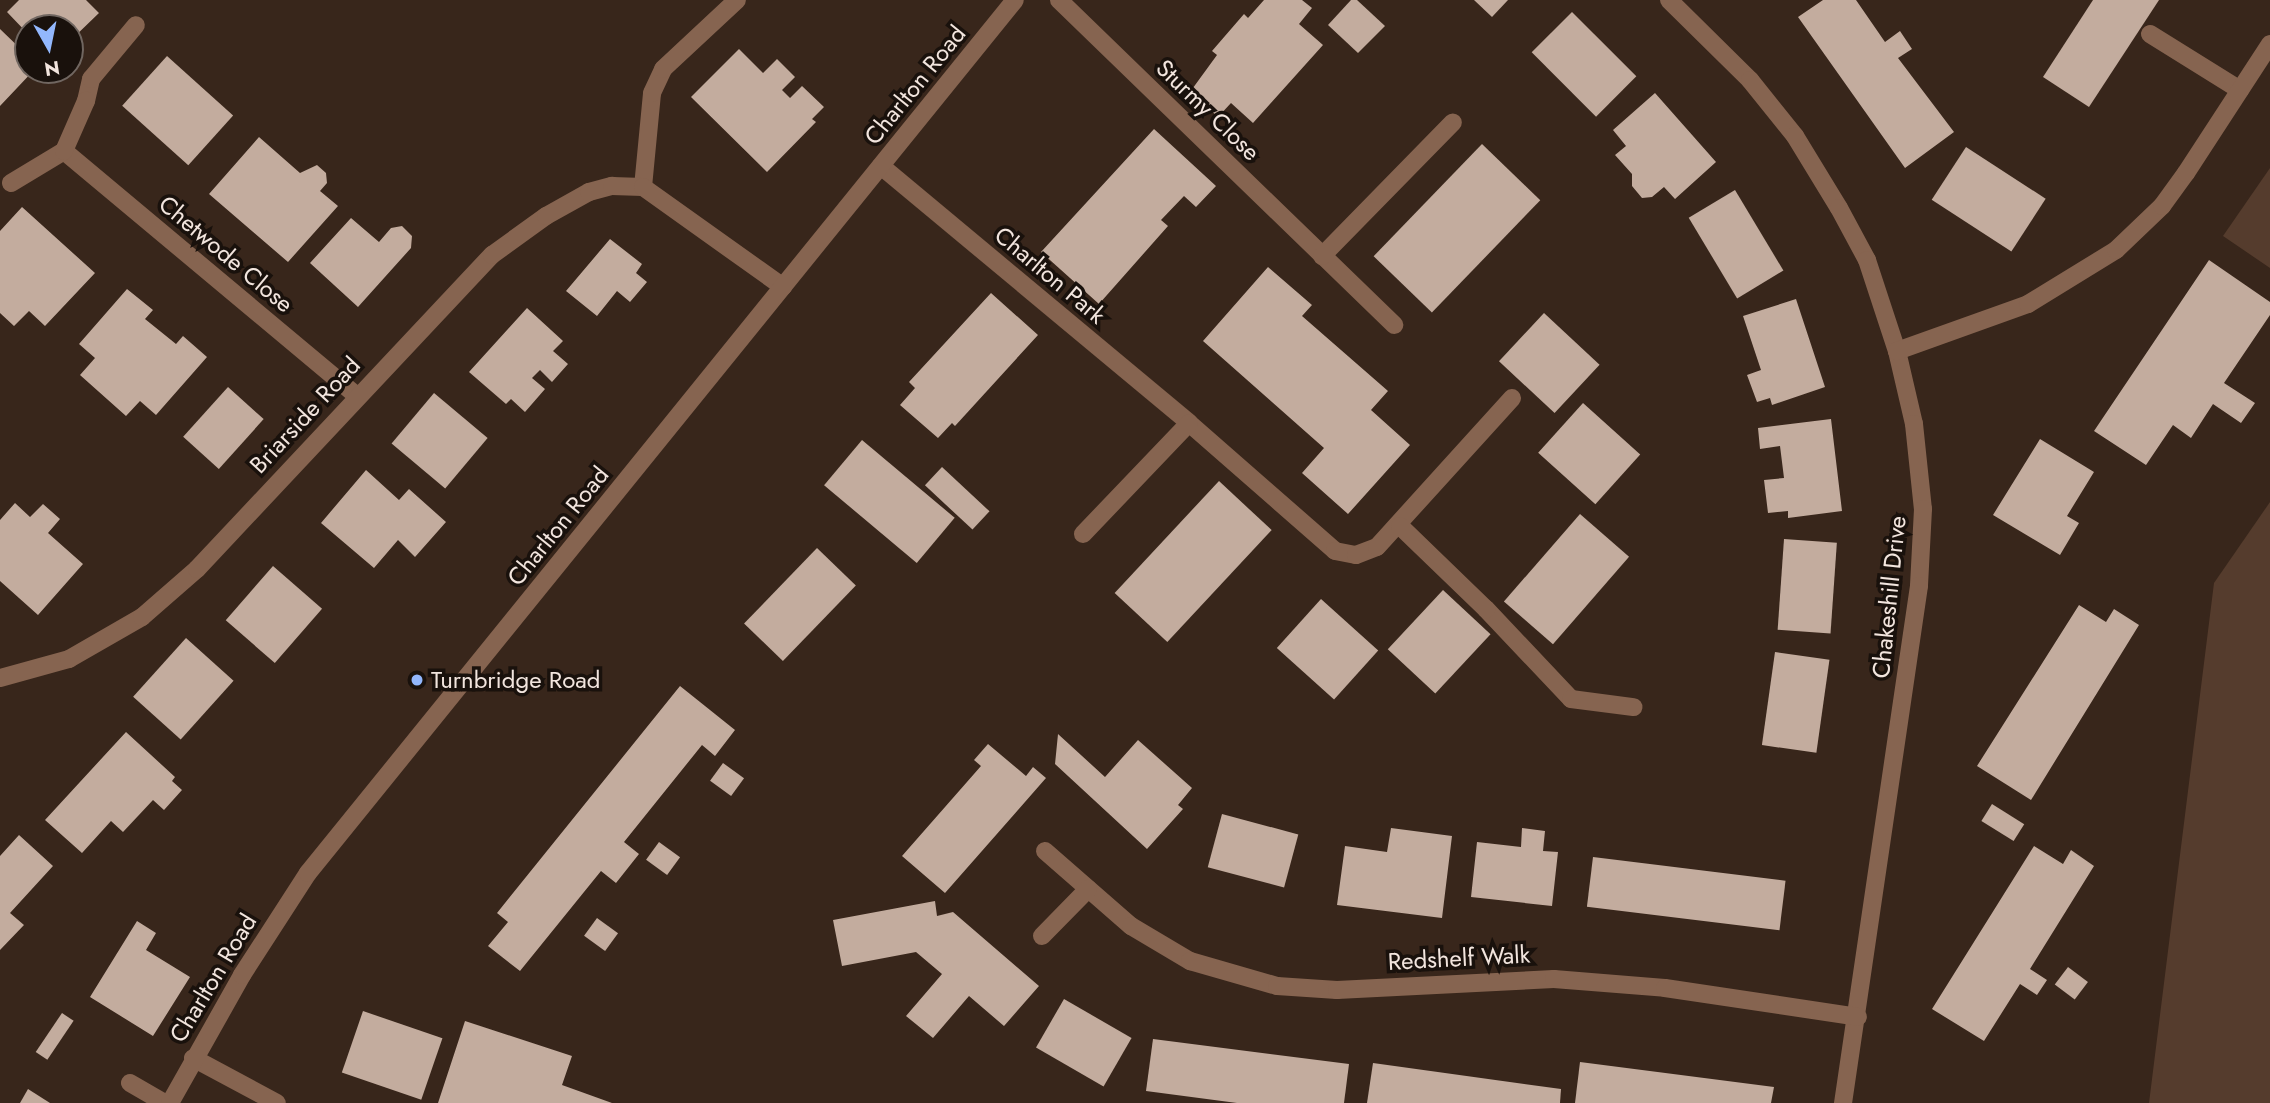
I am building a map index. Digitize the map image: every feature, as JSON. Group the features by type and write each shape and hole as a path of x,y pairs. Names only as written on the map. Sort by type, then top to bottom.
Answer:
{"street":[{"path":"737,0 663,69 652,93 643,187 783,287"},
{"name":"Charlton Road","path":"170,1103 193,1058 308,873 1016,0"},
{"name":"Sturmy Close","path":"1059,0 1394,326"},
{"name":"Chakeshill Drive","path":"1669,0 1750,80 1795,136 1867,260 1897,351 1914,424 1923,509 1919,586 1858,1017 1843,1103"},
{"path":"5,187 64,151 86,101 92,79 136,25"},
{"path":"2150,34 2241,90"},
{"path":"1897,351 2028,304 2116,250 2162,206 2270,44"},
{"path":"1322,256 1453,122"},
{"name":"Chetwode Close","path":"64,151 356,395"},
{"name":"Charlton Park","path":"881,166 1189,422 1335,551 1356,555 1377,547 1400,526 1512,398"},
{"name":"Briarside Road","path":"0,678 69,659 142,617 197,569 356,395 492,255 524,231 589,192 612,186 643,187"},
{"path":"1083,534 1189,422"},
{"path":"1400,526 1486,609 1571,699 1633,707"},
{"name":"Redshelf Walk","path":"1045,851 1131,926 1190,961 1278,986 1337,990 1553,979 1665,988 1858,1017"},
{"path":"1042,936 1088,889"},
{"path":"193,1058 277,1103"},
{"path":"130,1083 164,1103"}],"shaded area":[{"path":"2270,168 2270,268 2223,236"},
{"path":"2270,502 2270,1103 2149,1103 2214,583"}],"building":[{"path":"19,0 86,0 99,13 84,27 84,14 14,14 14,19 7,12"},
{"path":"1264,0 1302,0 1312,8 1299,24 1323,45 1253,123 1231,103 1218,117 1190,92 1217,55 1212,51 1244,14 1248,18"},
{"path":"1351,0 1357,0 1385,26 1358,53 1328,25"},
{"path":"1474,0 1508,0 1492,17"},
{"path":"1823,0 1856,0 1885,42 1900,31 1912,49 1898,58 1954,132 1905,168 1798,17"},
{"path":"2093,0 2159,0 2089,107 2043,77"},
{"path":"1572,12 1636,76 1596,117 1532,52"},
{"path":"0,29 14,42 14,84 21,84 0,106"},
{"path":"739,49 763,73 777,59 795,77 782,90 790,98 802,86 824,107 812,119 816,122 767,172 691,97"},
{"path":"167,56 233,116 188,165 122,106"},
{"path":"1655,93 1716,162 1675,199 1664,187 1652,197 1642,198 1632,186 1632,174 1615,155 1626,146 1613,130"},
{"path":"1154,129 1216,186 1196,207 1184,196 1161,220 1168,226 1099,304 1041,252"},
{"path":"259,137 300,173 317,165 326,173 327,183 320,191 338,206 288,262 209,194"},
{"path":"1482,144 1540,200 1432,312 1374,256"},
{"path":"1966,147 2046,199 2011,252 1932,200"},
{"path":"1735,190 1783,271 1737,298 1689,218"},
{"path":"22,207 95,273 45,326 29,311 14,326 0,313 0,231"},
{"path":"351,218 379,242 391,228 402,226 412,236 411,248 358,307 310,263"},
{"path":"610,239 642,264 636,273 647,282 630,302 617,291 597,316 566,291"},
{"path":"2209,260 2270,302 2270,315 2224,383 2255,403 2241,423 2213,404 2191,438 2173,425 2146,465 2094,431"},
{"path":"1268,267 1312,305 1302,316 1388,391 1371,410 1410,445 1348,514 1302,473 1324,448 1203,341"},
{"path":"127,289 153,310 145,319 176,344 183,336 207,357 156,415 140,401 126,416 80,375 95,358 79,344"},
{"path":"991,293 1038,335 955,426 952,423 938,438 900,405 915,388 909,382"},
{"path":"1796,299 1825,387 1772,405 1770,398 1757,402 1747,375 1761,370 1743,316"},
{"path":"527,308 563,341 553,351 568,364 552,382 540,370 532,378 545,389 525,412 511,399 506,404 469,372"},
{"path":"1544,313 1600,365 1555,413 1499,361"},
{"path":"228,387 264,419 219,469 183,437"},
{"path":"434,393 488,438 445,489 392,444"},
{"path":"1583,403 1640,455 1595,504 1538,453"},
{"path":"1831,419 1842,511 1788,518 1788,511 1768,513 1764,480 1784,478 1780,446 1760,449 1758,428"},
{"path":"2040,439 2094,472 2067,516 2079,523 2060,555 1993,515"},
{"path":"862,440 955,518 917,563 824,485"},
{"path":"942,467 990,511 972,530 925,485"},
{"path":"366,470 399,500 409,489 446,522 415,557 398,540 374,568 321,523"},
{"path":"1219,481 1272,530 1167,642 1115,593"},
{"path":"15,503 30,517 43,504 60,519 48,533 83,564 38,615 0,581 0,520"},
{"path":"1580,514 1629,557 1553,644 1504,602"},
{"path":"1784,539 1837,543 1831,633 1778,630"},
{"path":"817,548 856,586 783,661 744,624"},
{"path":"273,566 322,609 275,663 226,620"},
{"path":"1443,590 1491,634 1435,694 1388,649"},
{"path":"1321,599 1378,651 1334,700 1277,648"},
{"path":"2079,605 2106,622 2114,609 2139,625 2031,800 1977,766"},
{"path":"186,638 234,681 181,740 133,697"},
{"path":"1775,652 1829,660 1816,753 1762,745"},
{"path":"680,686 735,730 715,756 702,745 624,842 639,854 616,883 601,871 520,971 488,946 508,922 497,913"},
{"path":"126,732 175,777 172,781 182,790 164,810 153,800 123,832 111,821 82,853 45,820"},
{"path":"1058,734 1105,777 1138,740 1192,788 1178,805 1183,809 1147,849 1055,764"},
{"path":"988,744 1026,776 1033,767 1046,778 945,893 902,856 981,766 974,760"},
{"path":"723,763 744,778 731,796 710,781"},
{"path":"1992,804 2024,824 2014,841 1981,821"},
{"path":"1222,814 1298,834 1284,888 1208,867"},
{"path":"1391,828 1452,836 1442,918 1337,905 1345,846 1387,852"},
{"path":"1522,828 1545,831 1543,851 1558,852 1552,906 1471,897 1477,842 1521,847"},
{"path":"19,835 53,866 10,913 24,925 0,950 0,856"},
{"path":"659,842 680,857 667,875 646,860"},
{"path":"2034,846 2063,864 2071,850 2094,866 2030,969 2047,980 2037,995 2020,984 1984,1041 1932,1009"},
{"path":"1593,857 1786,881 1779,930 1587,907"},
{"path":"935,901 937,916 953,912 1039,986 1004,1026 969,996 933,1038 906,1016 942,974 916,952 842,966 833,920"},
{"path":"597,918 618,933 605,951 584,936"},
{"path":"137,921 156,933 146,950 190,977 153,1036 90,997"},
{"path":"2068,967 2088,982 2075,1000 2055,985"},
{"path":"1064,999 1132,1038 1104,1086 1036,1047"},
{"path":"363,1011 442,1038 421,1100 342,1072"},
{"path":"62,1013 74,1021 47,1060 36,1052"},
{"path":"465,1021 572,1056 562,1085 612,1103 438,1103"},
{"path":"1153,1039 1349,1064 1344,1103 1237,1103 1146,1091"},
{"path":"1580,1062 1774,1087 1771,1103 1575,1103"},
{"path":"1373,1063 1561,1089 1560,1103 1367,1103"},
{"path":"28,1089 50,1103 20,1103"}],"place":[{"name":"Turnbridge Road","path":"417,680"}]}
